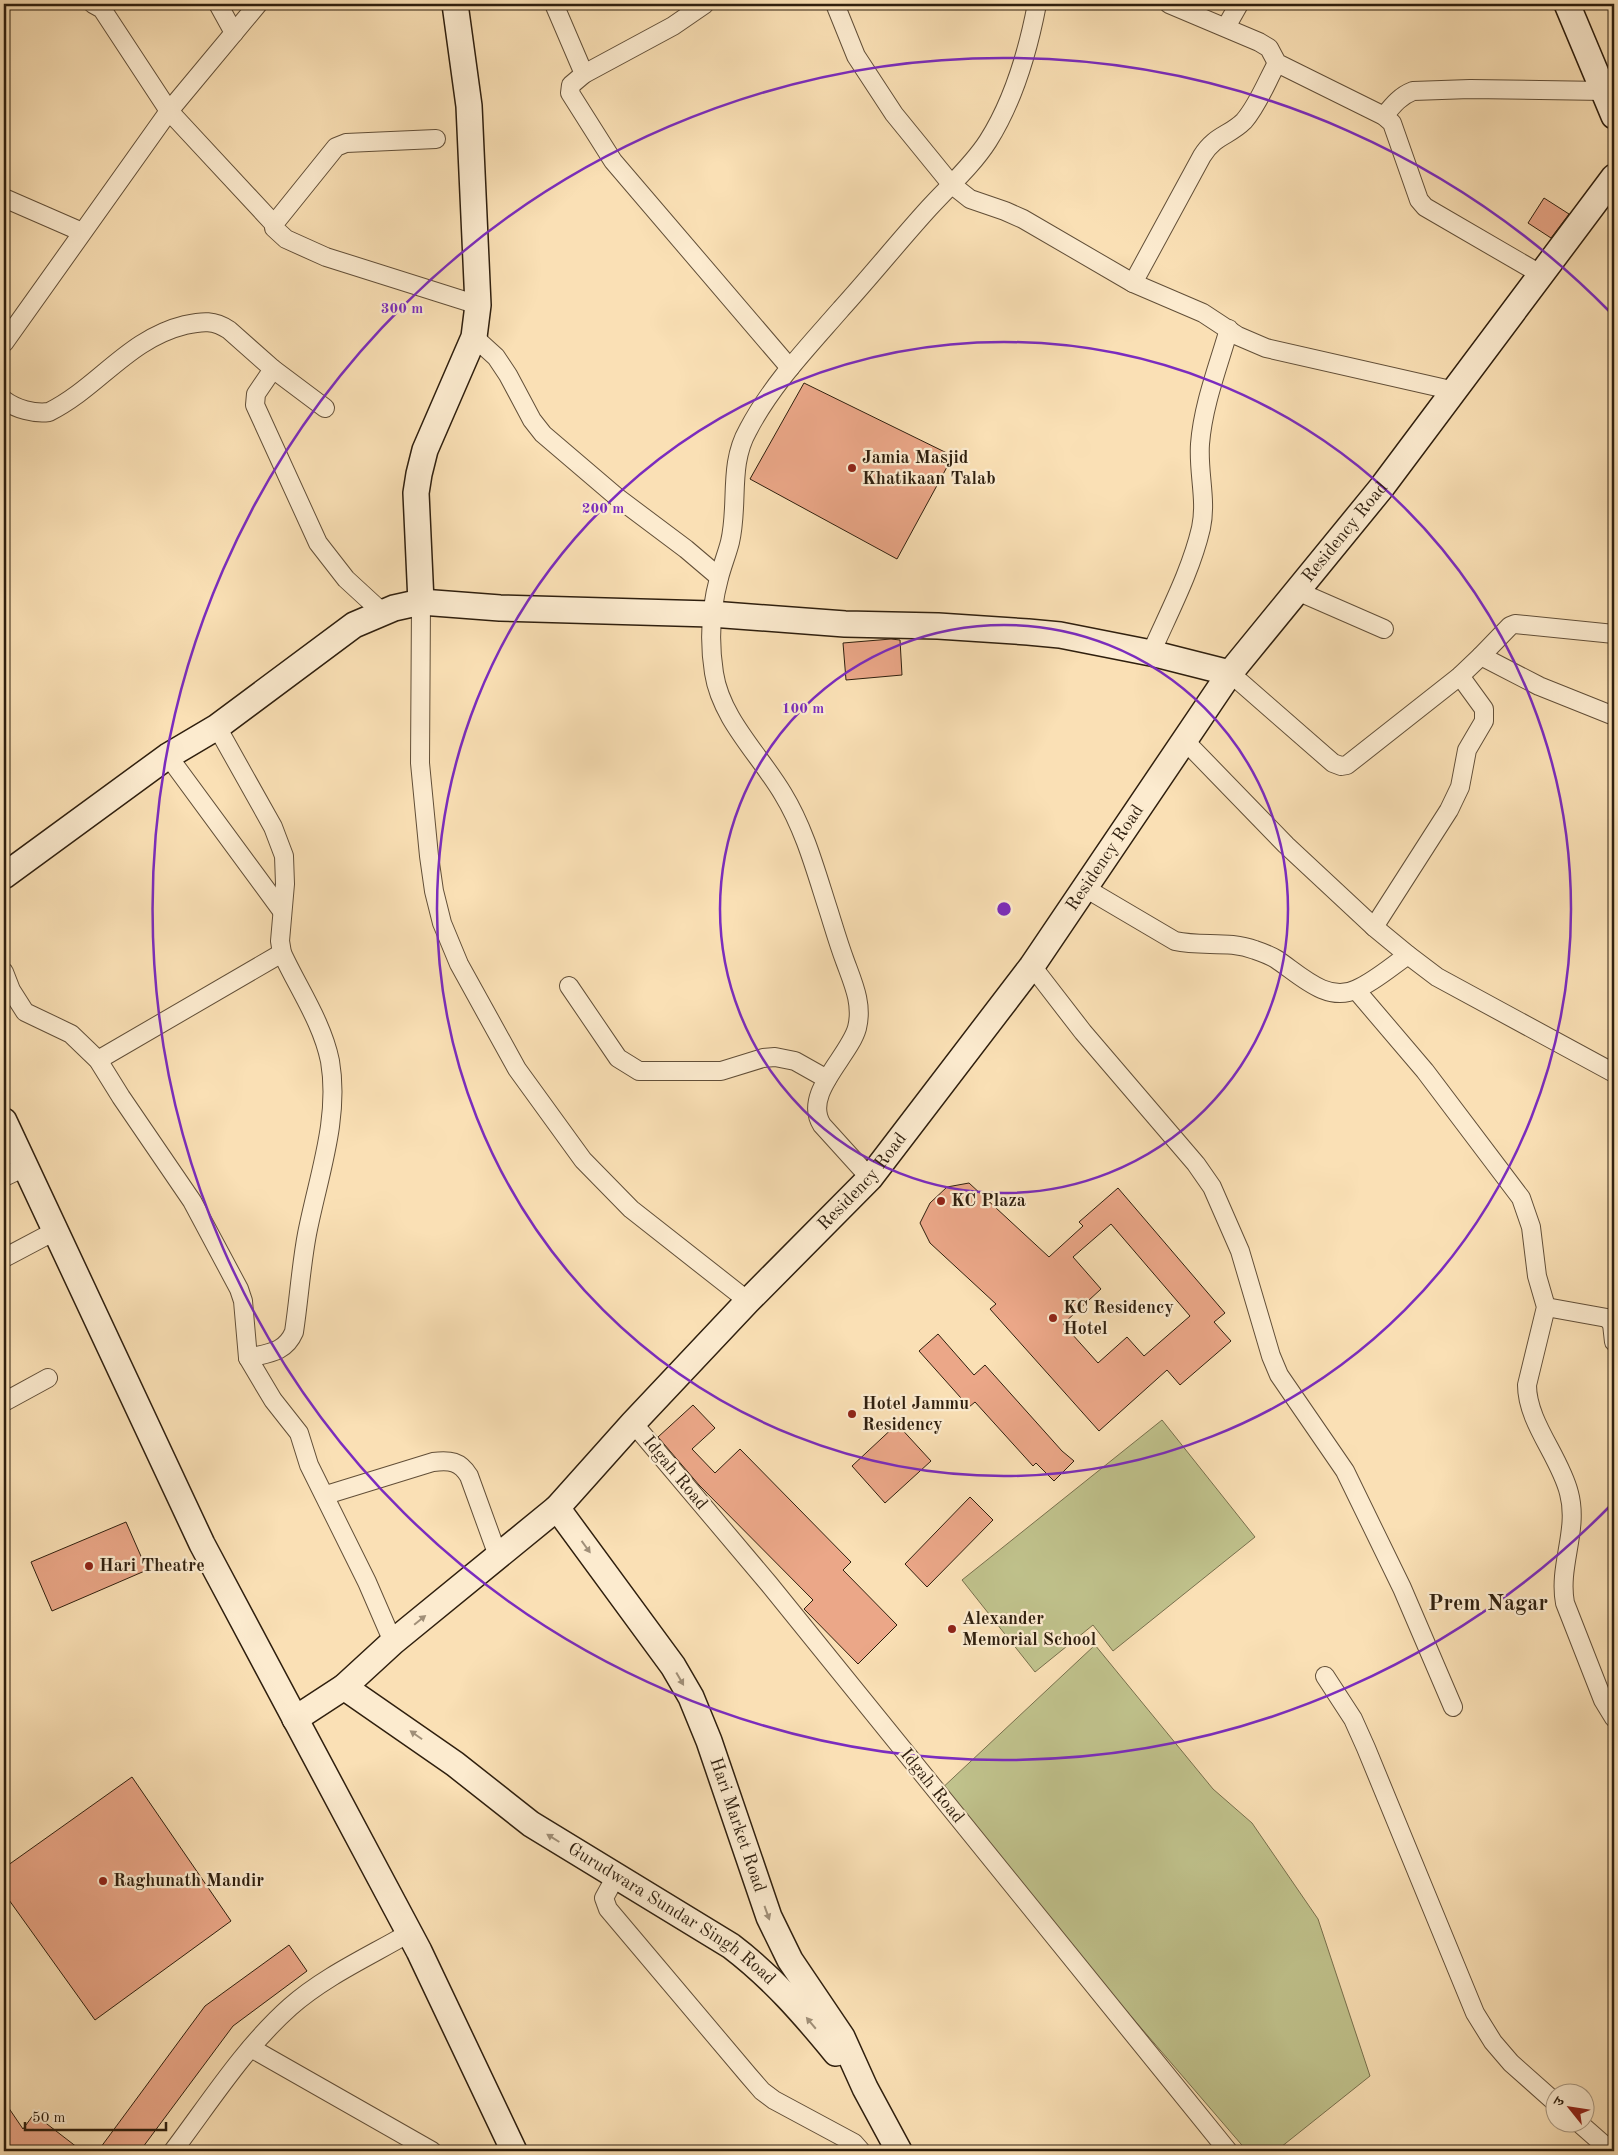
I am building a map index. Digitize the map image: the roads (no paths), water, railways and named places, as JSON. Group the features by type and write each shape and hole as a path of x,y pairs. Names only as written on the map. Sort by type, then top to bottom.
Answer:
{"street":[{"path":"218,4 234,33"},
{"path":"4,343 169,111 258,4"},
{"path":"455,4 469,106 478,305 474,337 425,450 416,493 420,602 420,763 434,891 442,923 459,964 517,1069 583,1160 631,1209 748,1301"},
{"path":"554,4 584,74"},
{"path":"705,4 673,26 584,74 572,85 570,93 613,161 790,368"},
{"path":"835,4 861,63 894,114 951,184 970,199 1023,219 1133,283 1203,313 1250,342 1266,348 1455,391"},
{"path":"870,1178 817,1118 818,1100 827,1079 856,1031 859,1008 855,985 844,960 799,823 783,794 721,699 713,670 711,614 735,516 734,481 738,455 746,432 790,368 951,184 976,159 998,123 1027,51 1037,4"},
{"path":"1169,4 1226,27 1269,48 1277,62 1384,116 1392,123 1419,200 1425,207 1542,275"},
{"path":"1226,27 1239,4"},
{"path":"1568,4 1614,116"},
{"path":"100,6 169,111 274,224 276,232 281,236 310,251 478,305"},
{"path":"1133,283 1202,156 1214,140 1243,122 1277,62"},
{"path":"1384,116 1398,99 1404,94 1413,91 1470,89 1604,91"},
{"path":"274,224 331,152 340,144 436,139"},
{"name":"Residency Road","path":"295,1718 344,1687 393,1642 557,1508 633,1423 748,1301 870,1178 1032,966 1186,742 1230,673 1382,487 1614,177"},
{"path":"4,198 82,232"},
{"path":"4,400 26,410 41,413 49,412 92,382 142,342 168,329 207,321 221,325 229,330 273,369 326,408"},
{"path":"1151,652 1195,550 1201,526 1204,502 1200,447 1202,432 1210,394 1229,329"},
{"path":"474,337 496,357 532,420 543,434 618,498 686,549 719,577"},
{"path":"273,369 256,394 255,405 318,543 346,579 383,613"},
{"path":"1297,591 1384,630"},
{"path":"4,876 168,756 217,727 354,626 394,608 420,602 500,608 711,614 845,624 938,626 1060,635 1151,652 1230,673 1333,763 1341,766 1347,765 1366,751 1460,676 1510,626 1515,624 1614,634"},
{"path":"1481,656 1539,686 1614,716"},
{"path":"1374,927 1449,810 1460,786 1467,750 1484,721 1484,709 1460,676"},
{"path":"217,727 273,827 284,856 285,884 280,941 282,953 322,1033 330,1062 332,1096 331,1123 324,1165 307,1234 294,1332 286,1346 280,1350 248,1358"},
{"path":"1186,742 1286,845 1374,927 1437,978 1614,1073"},
{"path":"168,756 282,911"},
{"path":"1085,888 1175,942 1238,945 1274,958 1323,990 1338,993 1356,990 1408,955"},
{"path":"98,1060 282,953"},
{"path":"1032,966 1083,1032 1196,1164 1212,1187 1240,1251 1271,1356 1279,1375 1345,1471 1402,1588 1453,1707"},
{"path":"4,972 10,990 25,1012 71,1034 98,1060 120,1097 192,1201 239,1289 243,1301 248,1358 273,1400 298,1433 309,1465 326,1495 393,1642"},
{"path":"569,986 618,1058 639,1071 721,1071 762,1058 775,1057 795,1061 827,1079"},
{"path":"1356,990 1425,1071 1521,1198 1531,1227 1537,1276 1546,1307 1527,1385 1527,1396 1533,1413 1562,1471 1569,1493 1573,1516 1563,1576 1562,1588 1565,1603 1603,1700 1614,1718"},
{"path":"4,1121 15,1172 55,1231 202,1544 409,1933 514,2151"},
{"path":"4,1258 55,1231"},
{"path":"1546,1307 1608,1318 1612,1324 1614,1342"},
{"path":"4,1402 48,1378"},
{"name":"Idgah Road","path":"633,1423 769,1584 1228,2151"},
{"path":"326,1495 433,1462 446,1460 455,1462 464,1468 469,1476 498,1556"},
{"name":"Hari Market Road","path":"557,1508 673,1666 691,1697 709,1741 769,1917 790,1960 842,2037 865,2088 900,2151"},
{"path":"1325,1676 1353,1719 1366,1748 1476,2013 1493,2042 1510,2063 1546,2094"},
{"name":"Gurudwara Sundar Singh Road","path":"344,1687 455,1764 531,1824 731,1946 759,1968 793,2001 865,2088"},
{"path":"616,1876 604,1898 608,1909 762,2091 774,2100 854,2143 861,2151"},
{"path":"173,2151 251,2048 290,2007 315,1987 409,1933"},
{"path":"251,2048 432,2151"},
{"path":"1590,2132 1612,2151"}],"place":[{"name":"Jamia Masjid Khatikaan Talab","path":"852,468"},
{"name":"KC Plaza","path":"941,1201"},
{"name":"KC Residency Hotel","path":"1053,1318"},
{"name":"Hotel Jammu Residency","path":"852,1414"},
{"name":"Hari Theatre","path":"89,1566"},
{"name":"Alexander Memorial School","path":"952,1629"},
{"name":"Raghunath Mandir","path":"103,1881"}],"district":[{"name":"Prem Nagar","path":"1488,1604"}]}
